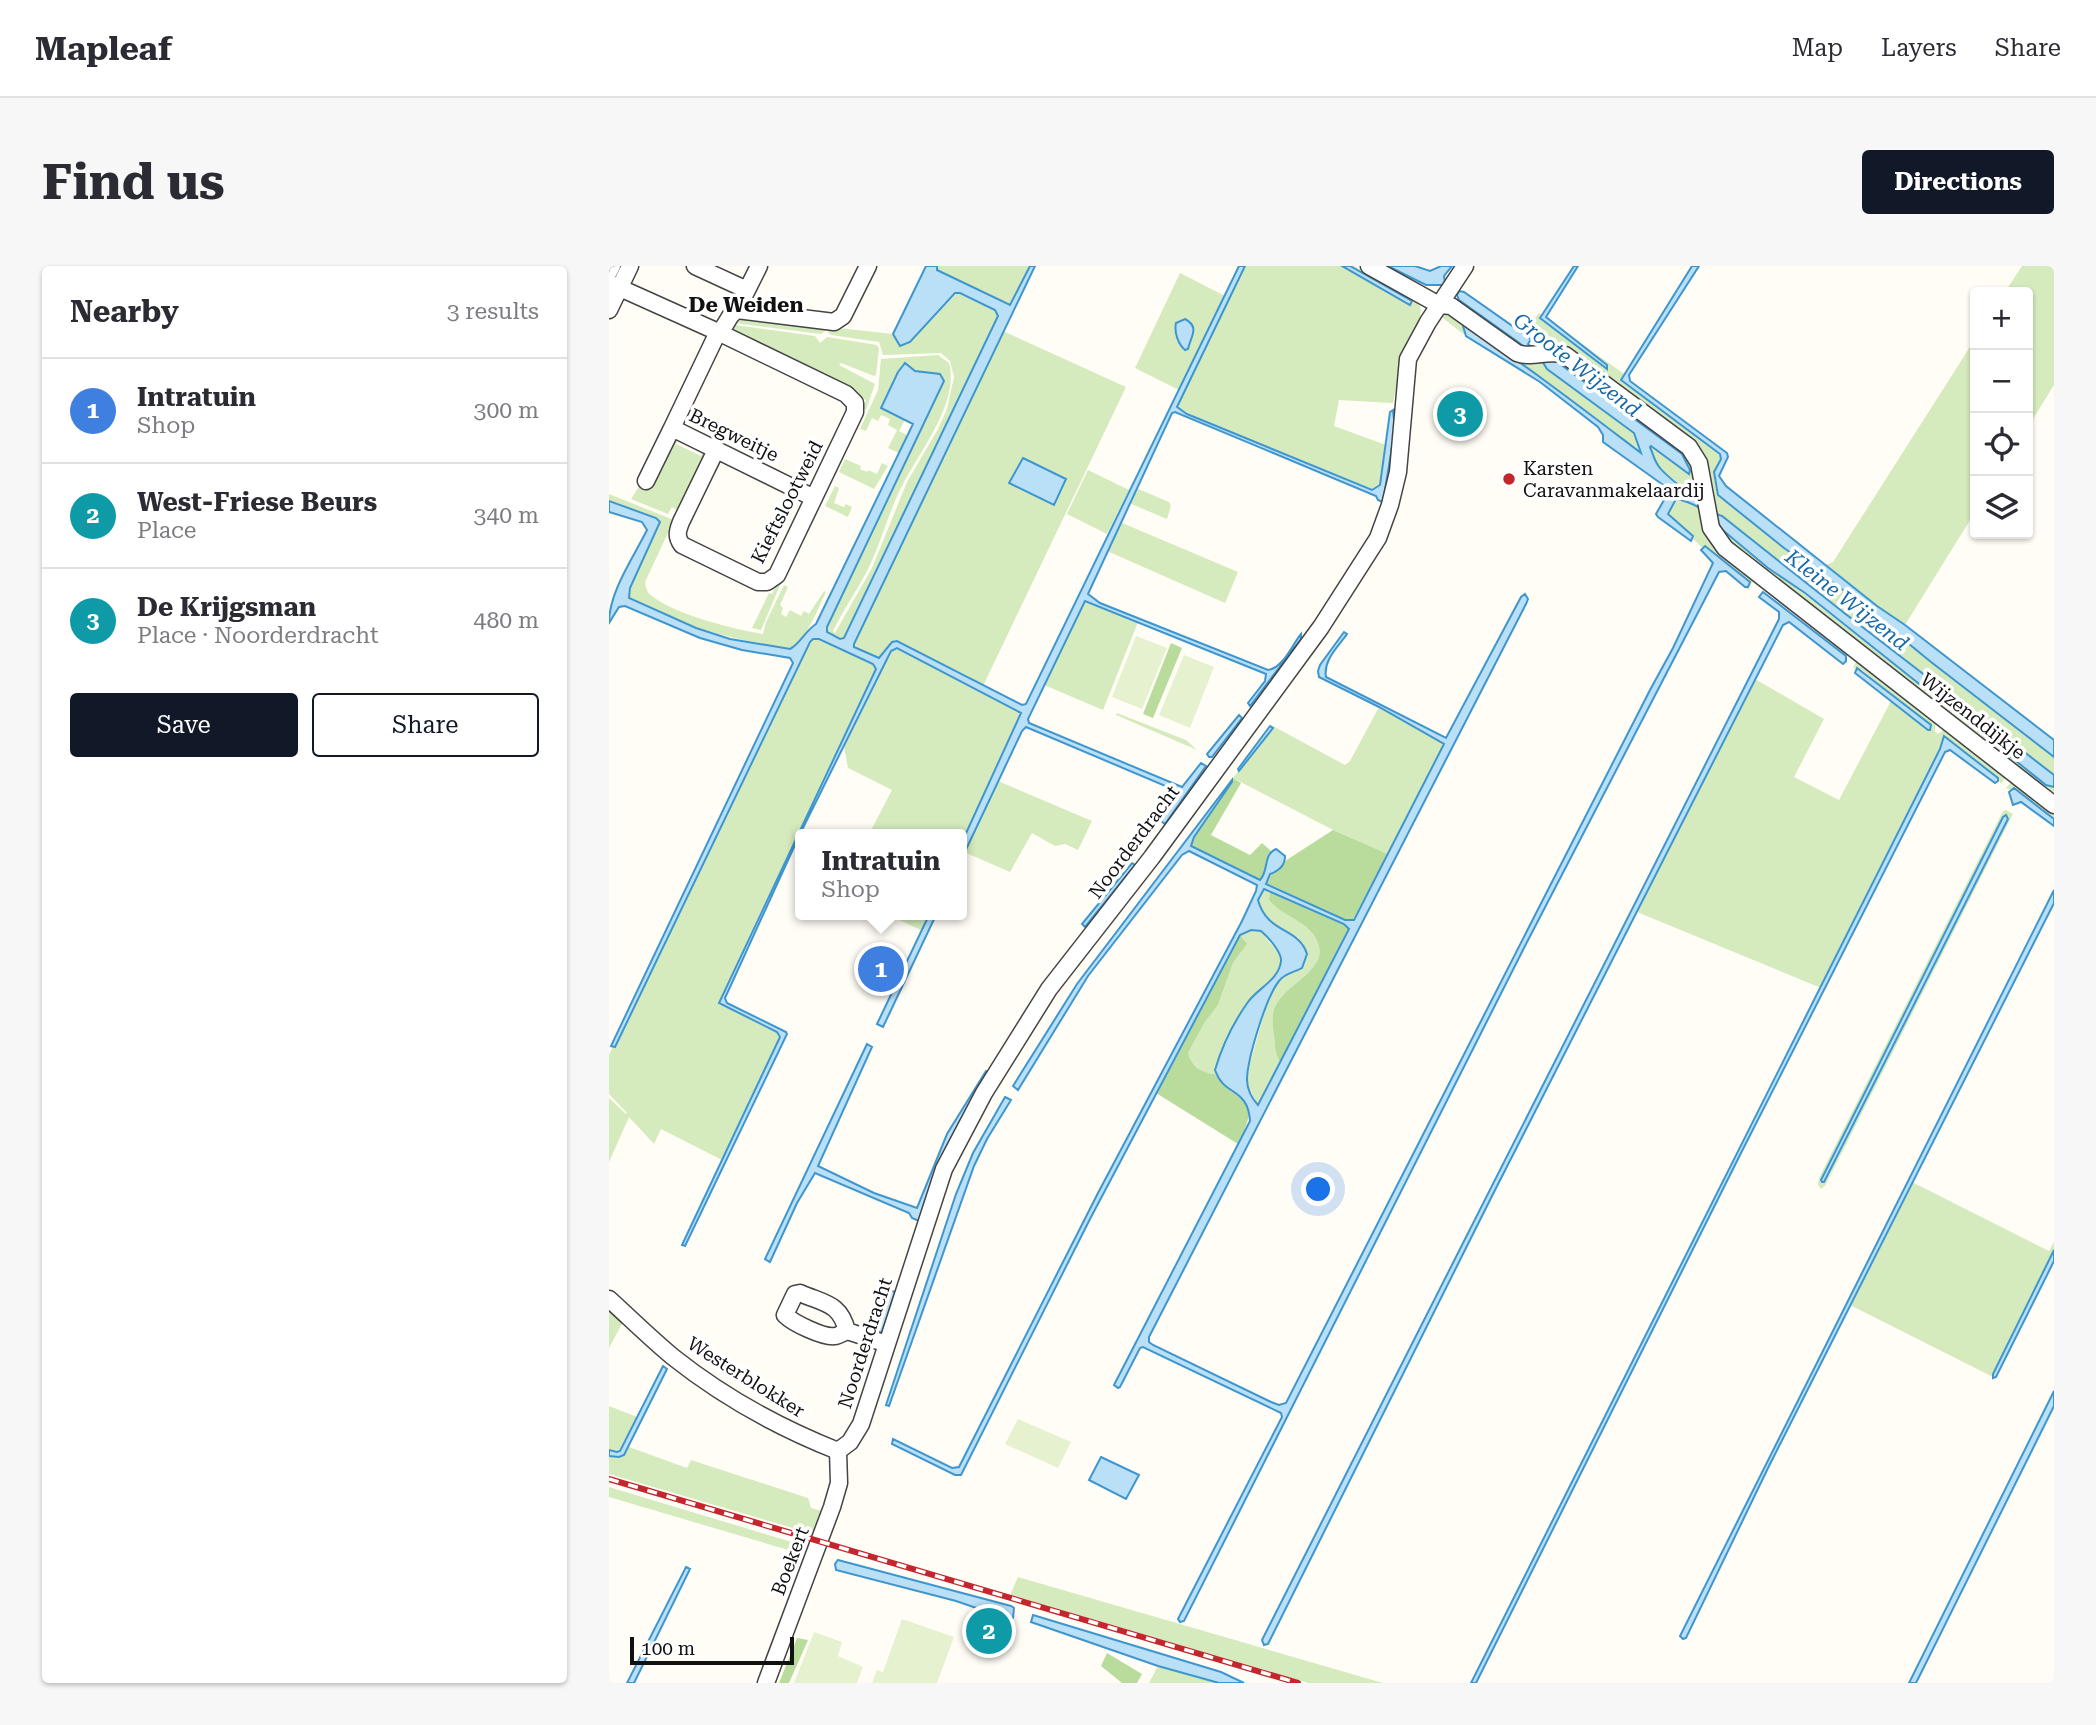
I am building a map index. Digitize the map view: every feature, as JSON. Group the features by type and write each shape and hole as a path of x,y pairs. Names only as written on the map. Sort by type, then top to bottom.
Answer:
{"street":[{"path":"609,272 612,266"},
{"path":"609,310 615,285 630,266"},
{"path":"695,266 747,290"},
{"name":"Bregweitje","path":"646,481 719,333 737,310 759,266"},
{"path":"737,310 834,321 843,316 868,266"},
{"name":"Wijzenddijkje","path":"1369,266 1439,305 1451,306 1514,352 1527,355 1554,352 1565,355 1689,447 1699,463 1708,518 1714,534 1732,554 2054,805"},
{"name":"Noorderdracht","path":"838,1451 850,1442 861,1424 944,1169 984,1093 1049,989 1151,857 1321,627 1378,538 1388,513 1398,472 1408,359 1415,342 1465,266"},
{"path":"615,285 719,333"},
{"name":"Kieftslootweid","path":"716,450 677,533 682,545 758,582 767,582 775,577 814,498 855,412 855,403 846,394 719,333"},
{"name":"Bregweitje","path":"672,428 814,498"},
{"name":"Westerblokker","path":"609,1298 673,1357 712,1384 761,1414 838,1451"},
{"path":"846,1331 887,1344"},
{"name":"Boekert","path":"767,1683 832,1507 839,1483 838,1451"}],"green space":[{"path":"937,266 1030,266 1010,305 937,270"},
{"path":"1245,266 1342,266 1410,304 1411,300 1350,266 1354,266 1413,298 1420,306 1420,316 1402,357 1393,403 1339,400 1334,426 1386,445 1380,485 1375,490 1210,424 1177,407"},
{"path":"2022,266 2054,266 2054,385 2033,419 2033,287 2008,287"},
{"path":"1180,273 1225,296 1179,390 1135,368"},
{"path":"957,293 996,311 998,318 844,638 840,639 827,632 827,627 944,381 940,374 915,371 902,364 881,407 905,420 899,431 907,435 899,453 888,448 897,430 888,425 890,419 881,415 878,421 872,418 866,431 860,429 878,390 881,359 938,355 949,363 949,394 936,426 897,496 870,565 837,623 833,631 835,633 872,568 907,482 938,429 947,409 954,377 950,361 941,353 883,355 879,342 831,335 828,332 829,327 893,334 900,345 910,342"},
{"path":"1447,313 1543,362 1547,369 1634,433 1642,452 1526,370 1517,360 1463,330 1466,336 1440,316"},
{"path":"1539,313 1624,374 1621,380 1719,453 1721,459 1715,469 1718,495 2054,757 2054,775 1711,511 1702,461 1552,347 1542,333 1530,324"},
{"path":"734,316 826,326 821,334 734,323"},
{"path":"727,324 815,336 820,343 827,337 877,345 879,349 876,375 841,363 839,365 875,384 866,410 863,408 866,400 734,336"},
{"path":"1003,331 1126,387 983,686 897,641 891,642 879,658 864,653 853,645"},
{"path":"1970,347 1970,520 1905,625 1826,565 1833,562"},
{"path":"1557,356 1692,456 1702,505 1658,467 1650,447 1659,453 1682,454 1552,359"},
{"path":"674,433 679,436 676,444 701,456 705,449 708,451 679,511 672,507 668,514 631,499"},
{"path":"845,459 861,466 860,469 877,474 882,463 888,466 874,489 839,472"},
{"path":"1088,470 1129,490 1107,534 1067,514"},
{"path":"835,486 839,488 834,503 852,507 848,517 825,506"},
{"path":"1136,488 1169,502 1171,506 1167,519 1129,503"},
{"path":"609,494 674,520 645,582 650,595 690,615 763,634 784,585 788,587 780,605 783,608 781,614 786,617 790,610 801,616 804,611 809,614 824,591 826,592 811,624 801,640 790,649 780,649 694,627 629,598 630,588 660,523 656,518 609,501"},
{"path":"1676,499 1682,499 1703,510 1754,579 1748,590 1726,573 1725,571 1745,587 1704,546 1703,548 1693,536 1669,517"},
{"path":"1120,522 1238,572 1225,603 1107,551"},
{"path":"1719,527 2046,785 2054,787 2054,801 1729,548"},
{"path":"778,582 781,583 761,630 752,628 769,593 772,594"},
{"path":"1088,601 1138,622 1103,710 1044,685 1083,602"},
{"path":"1136,636 1167,648 1142,709 1112,697"},
{"path":"813,639 816,639 873,664 876,671 800,829 795,829 795,840 719,1004 777,1032 779,1039 722,1160 661,1129 654,1144 629,1117 609,1162 609,1098 627,1113 609,1094 609,1055 799,662"},
{"path":"1171,643 1182,648 1153,718 1143,714"},
{"path":"895,648 916,657 1021,714 967,831 967,829 872,829 892,790 848,768 844,747 891,651"},
{"path":"1184,655 1214,667 1190,728 1159,715"},
{"path":"1858,657 1936,719 1935,732 1938,734 1948,729 2006,776 2001,784 1998,778 1945,737 1942,740 1940,749 1821,988 1637,912 1755,679 1824,719 1794,777 1839,800 1891,701 1928,730 1932,727 1862,670 1853,668"},
{"path":"1379,707 1444,744 1388,854 1333,830 1233,778 1272,728 1271,725 1345,765 1350,761"},
{"path":"1117,713 1186,740 1197,750 1116,715"},
{"path":"1233,778 1241,783 1211,835 1250,855 1262,843 1271,851 1260,881 1190,846"},
{"path":"2013,780 2054,808 2054,819 2014,788 2006,788"},
{"path":"998,781 1092,821 1078,850 1065,844 1055,846 1032,833 1010,872 967,853 967,846"},
{"path":"2003,811 2013,814 1825,1186 1821,1189 1818,1185 1819,1178","holes":["2003,817 2008,819 1824,1182 1822,1182"]},
{"path":"1333,830 1388,854 1352,921 1266,883 1270,874 1279,871 1285,861"},
{"path":"1265,889 1270,890 1269,900 1274,906 1313,934 1320,951 1312,969 1286,992 1274,1009 1275,1047 1280,1062 1257,1105 1247,1082 1249,1066 1270,994 1288,973 1299,938 1279,928 1264,914 1258,900"},
{"path":"1270,890 1349,928 1280,1062 1275,1047 1274,1009 1286,992 1312,969 1320,951 1317,941 1308,929 1269,900"},
{"path":"899,920 926,920 921,930"},
{"path":"1256,929 1279,951 1282,959 1280,967 1240,1015 1225,1045 1215,1074 1206,1073 1191,1061 1188,1053 1218,1005 1233,963 1246,945 1240,935"},
{"path":"1240,935 1247,944 1233,963 1218,1005 1188,1053 1195,1066 1215,1074 1245,1102 1249,1116 1238,1144 1156,1093"},
{"path":"1908,1180 2049,1251 2054,1242 2054,1250 1995,1378 1846,1303"},
{"path":"609,1307 624,1320 609,1348"},
{"path":"609,1406 637,1417 618,1452 609,1450"},
{"path":"1018,1419 1071,1442 1058,1468 1005,1444"},
{"path":"629,1447 687,1468 691,1460 808,1498 811,1508 822,1511 813,1534 609,1474 609,1456 621,1456"},
{"path":"609,1487 805,1546 802,1554 609,1497"},
{"path":"1018,1577 1383,1683 1308,1683 1010,1595"},
{"path":"902,1619 954,1637 937,1683 872,1683 877,1670 883,1672"},
{"path":"814,1632 842,1642 838,1656 863,1667 857,1683 794,1683"},
{"path":"797,1638 808,1640 789,1683 779,1683"},
{"path":"1107,1653 1142,1674 1137,1683 1122,1683 1101,1666"},
{"path":"1158,1666 1219,1683 1149,1683"}],"water":[{"path":"926,266 937,266 937,270 1010,305 1030,266 1035,266 854,644 854,647 879,658 892,642 897,641 1022,705 1026,704 1239,266 1245,266 1177,407 1187,414 1372,490 1380,485 1390,412 1393,410 1395,429 1382,502 1376,496 1172,413 1088,594 1100,603 1268,670 1283,661 1301,634 1301,639 1250,706 1248,703 1265,681 1266,674 1085,601 1028,719 1029,723 1182,787 1201,763 1206,766 1165,824 1161,821 1178,795 1175,790 1026,727 967,847 967,831 1021,713 897,648 891,651 801,829 876,669 873,664 819,639 813,639 615,1047 611,1046 793,663 790,658 742,650 700,638 625,606 619,607 609,623 617,587 647,530 642,522 609,512 609,501 656,518 660,522 630,588 629,598 696,628 730,639 790,649 816,624 913,424 881,408 898,372 905,363 915,371 940,374 944,381 827,627 827,632 840,639 844,638 998,316 995,310 955,293 910,342 900,346 893,334"},
{"path":"1342,266 1350,266 1412,301 1410,305"},
{"path":"1388,266 1415,266 1430,271 1441,266 1452,266 1444,276 1443,285 1426,285"},
{"path":"1574,266 1578,266 1546,317 1607,365 1607,369 1540,318"},
{"path":"1692,266 1699,266 1629,375 1630,381 1727,453 1728,457 1719,476 1726,486 1877,606 2054,740 2054,757 1718,495 1714,472 1721,459 1720,454 1621,380"},
{"path":"1459,291 1531,339 1528,344 1545,358 1560,364 1682,454 1690,470 1689,474 1650,447 1658,466 1671,479 2054,775 2054,787 2046,785 1805,593 1768,568 1706,513 1688,502 1676,499 1668,514 1693,536 1691,541 1658,517 1656,514 1668,493 1666,487 1603,442 1603,435 1598,427 1540,382 1466,336 1463,326 1510,356 1641,453 1634,433 1547,369 1542,361 1518,342 1459,300"},
{"path":"1185,319 1193,329 1188,349 1185,350 1176,334 1176,323"},
{"path":"1023,458 1066,479 1054,505 1009,483"},
{"path":"1705,546 1750,582 1748,587 1726,571 1719,572 1526,944 1184,1621 1180,1622 1178,1619 1282,1417 1281,1413 1143,1347 1140,1348 1120,1387 1114,1385 1250,1121 1245,1102 1224,1085 1215,1070 1221,1052 1243,1010 1279,968 1281,957 1261,931 1251,930 1240,935 1090,1219 961,1475 955,1475 892,1444 893,1439 952,1468 959,1467 1098,1193 1242,921 1257,885 1189,851 1182,855 1088,976 1018,1090 1013,1086 1077,984 1232,780 1194,837 1191,846 1260,880 1269,855 1276,849 1285,856 1284,863 1279,870 1270,874 1266,884 1345,920 1354,920 1444,744 1319,677 1320,665 1344,632 1347,634 1329,659 1326,677 1446,738 1525,594 1528,599 1526,604 1149,1337 1149,1342 1153,1345 1271,1402 1279,1405 1286,1403 1673,648 1713,563 1701,550","holes":["1264,889 1344,924 1349,929 1258,1105 1250,1094 1247,1080 1258,1029 1279,981 1302,968 1307,954 1297,939 1268,919 1258,900"]},
{"path":"1763,592 1846,656 1846,661 1843,664 1789,622 1783,625 1493,1194 1268,1644 1264,1645 1262,1640 1779,619 1779,612 1759,597"},
{"path":"1857,668 1931,725 1930,730 1855,673"},
{"path":"1239,715 1242,718 1212,757 1209,757 1207,754"},
{"path":"1270,726 1273,728 1239,771 1238,769"},
{"path":"1944,736 1998,778 1998,781 1995,783 1950,750 1945,752 1476,1683 1471,1683 1940,749"},
{"path":"2014,788 2054,819 2054,826 2021,802 2013,805 2009,792"},
{"path":"2006,815 2008,819 1822,1182 1821,1180"},
{"path":"795,841 725,998 727,1003 787,1034 685,1246 682,1245 780,1037 777,1032 719,1003"},
{"path":"1132,863 1135,865 1085,927 1082,924"},
{"path":"2054,890 2054,903 1769,1466 1686,1638 1683,1639 1680,1636"},
{"path":"927,920 934,920 883,1027 877,1024"},
{"path":"867,1044 872,1047 818,1166 874,1193 917,1208 947,1134 986,1071 990,1073 949,1145 919,1221 909,1213 815,1173 797,1203 770,1262 765,1259"},
{"path":"1005,1097 1011,1100 974,1166 889,1406 886,1405 956,1194 973,1153"},
{"path":"2054,1250 2054,1261 1996,1377 1993,1378 1993,1374"},
{"path":"890,1290 895,1292 882,1333 876,1331"},
{"path":"663,1366 667,1369 624,1455 609,1456 609,1450 620,1451"},
{"path":"2054,1391 2054,1406 1916,1683 1909,1683"},
{"path":"1101,1457 1139,1475 1126,1499 1089,1480"},
{"path":"838,1560 1011,1606 1014,1608 1013,1618 1008,1619 956,1601 836,1570 835,1564"},
{"path":"686,1567 690,1569 634,1683 627,1683"},
{"path":"1033,1615 1221,1672 1244,1683 1219,1683 1158,1666 1031,1622"}],"railway":[{"path":"609,1479 1298,1683"}],"place":[{"name":"De Krijgsman","path":"1460,414"},
{"name":"Karsten Caravanmakelaardij","path":"1509,479"},
{"name":"Intratuin","path":"881,969"},
{"name":"West-Friese Beurs","path":"989,1631"}],"district":[{"name":"De Weiden","path":"746,305"}],"water label":[{"name":"Groote Wijzend","path":"1577,365"},
{"name":"Kleine Wijzend","path":"1847,600"}]}
